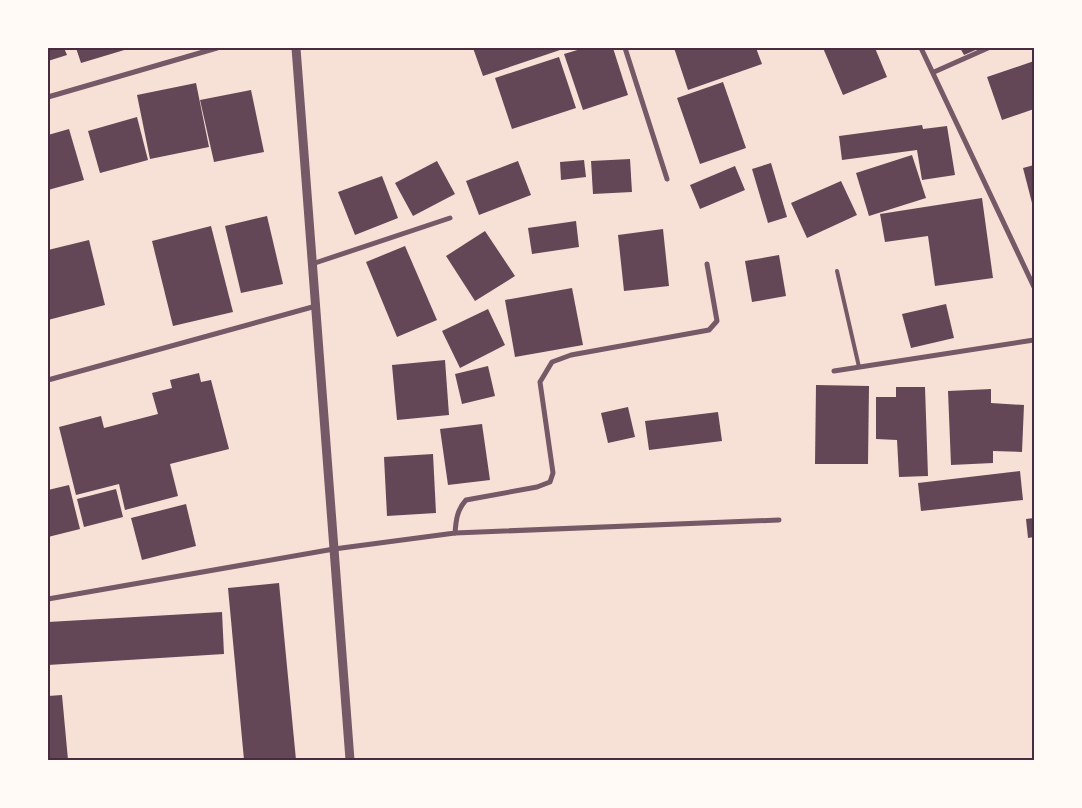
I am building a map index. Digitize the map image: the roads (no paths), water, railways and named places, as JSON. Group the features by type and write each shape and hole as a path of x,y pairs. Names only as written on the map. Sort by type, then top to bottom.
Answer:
{"street":[{"path":"48,97 217,48"},
{"path":"296,48 350,760"},
{"path":"625,48 667,179"},
{"path":"921,48 1034,287"},
{"path":"934,72 988,48"},
{"path":"312,264 450,218"},
{"path":"455,533 456,517 460,507 466,500 537,488 550,482 554,473 540,382 552,362 571,355 709,330 717,322 707,264"},
{"path":"48,380 316,306"},
{"path":"834,371 1034,340"},
{"path":"48,599 334,549 455,533 779,520"}],"lane":[{"path":"837,271 859,367"}]}
